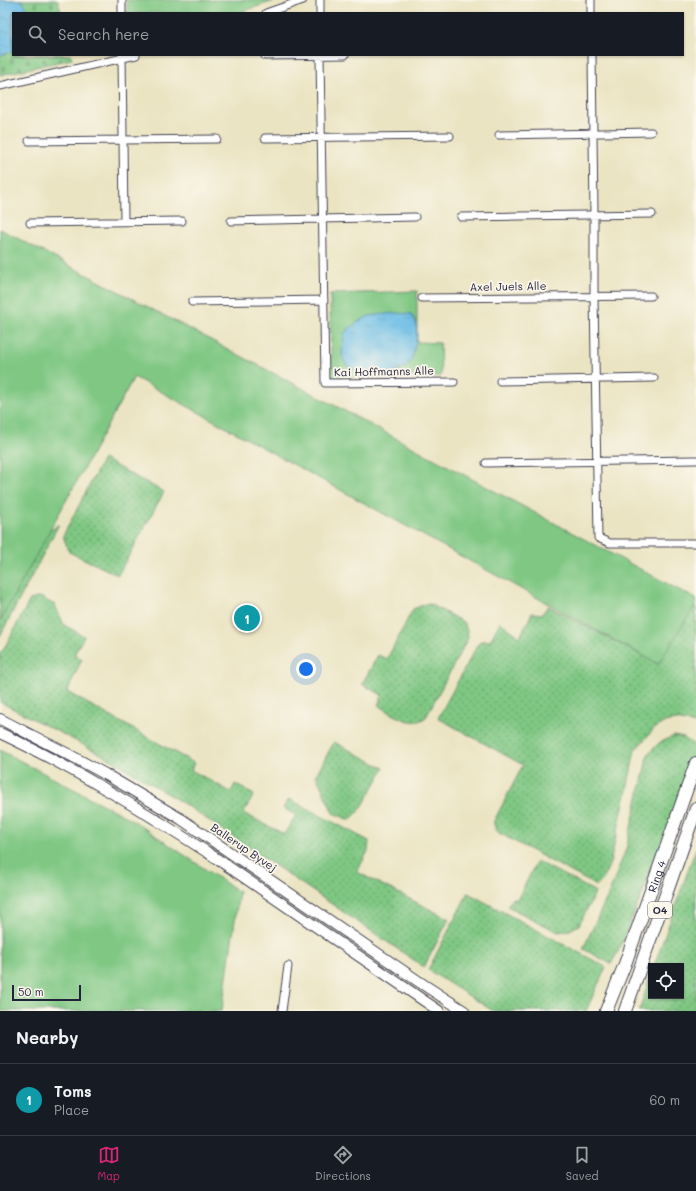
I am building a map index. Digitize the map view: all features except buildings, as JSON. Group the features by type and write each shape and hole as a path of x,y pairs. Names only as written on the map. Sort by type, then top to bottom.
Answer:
{"main road":[{"name":"Ballerup Byvej","path":"0,719 74,757 174,815 464,1011"},
{"path":"0,733 99,785 207,852 439,1011"},
{"name":"Ring 4","path":"606,1011 625,964 696,763"},
{"name":"Ring 4","path":"625,1011 696,809"},
{"path":"614,1011 621,992 625,964"},
{"path":"598,1011 615,990"}],"street":[{"path":"122,0 122,12"},
{"path":"269,12 303,0"},
{"path":"320,0 320,12"},
{"path":"591,0 591,12"},
{"name":"Kai Hoffmanns Alle","path":"320,56 325,383 454,382"},
{"path":"592,56 598,538 610,543 696,543"},
{"path":"0,86 122,57 124,221"},
{"path":"499,135 652,132"},
{"path":"265,138 450,136"},
{"path":"29,141 217,139"},
{"path":"461,217 652,214"},
{"path":"231,221 415,218"},
{"path":"30,222 182,221"},
{"name":"Axel Juels Alle","path":"422,298 651,296"},
{"path":"192,302 324,300"},
{"path":"500,381 654,378"},
{"path":"486,463 696,460"},
{"path":"282,1011 288,966"}],"green space":[{"path":"0,0 58,0 61,12 12,12 12,56 71,56 72,59 0,75"},
{"path":"127,0 277,0 241,12 127,12"},
{"path":"0,229 332,404 696,599 696,604 658,664 134,377 0,621"},
{"path":"417,291 417,342 440,343 441,376 331,378 330,294"},
{"path":"103,459 164,492 118,575 69,552 63,536"},
{"path":"59,524 0,636 0,620 46,534"},
{"path":"40,597 55,605 64,625 84,636 74,655 82,659 67,692 194,763 191,770 231,792 235,784 254,795 243,813 284,834 296,815 283,808 289,799 369,841 368,851 357,872 449,919 424,967 189,807 112,760 0,702 0,651 2,652 30,600"},
{"path":"696,601 696,724 676,720 665,722 655,728 635,750 610,863 602,881 597,886 499,833 495,828 494,821 523,765 438,718 478,644 481,641 490,641 500,622 520,637 532,613 542,614 548,606 658,664"},
{"path":"428,603 463,622 467,630 468,638 426,717 420,721 414,722 401,718 378,705 382,695 362,684 378,655 387,659 413,609"},
{"path":"674,736 684,738 693,744 695,754 670,826 620,948 611,964 583,949 609,893 626,849 648,754 659,743"},
{"path":"334,742 384,768 361,809 350,820 333,813 316,775"},
{"path":"0,750 134,821 239,892 222,1011 0,1011"},
{"path":"696,848 696,1011 639,1011 648,983 648,999 684,999 684,963 655,963"},
{"path":"537,861 594,891 595,893 579,925 570,930 558,932 507,906 513,898 517,900"},
{"path":"468,893 606,967 586,1011 493,1011 428,970"}],"water":[{"path":"0,0 22,0 28,12 12,12 12,51 0,55"},
{"path":"395,313 411,314 416,322 417,336 412,359 407,366 396,372 380,375 365,374 346,365 342,356 344,333 358,322 369,316"}],"place":[{"name":"Toms","path":"247,618"}]}
